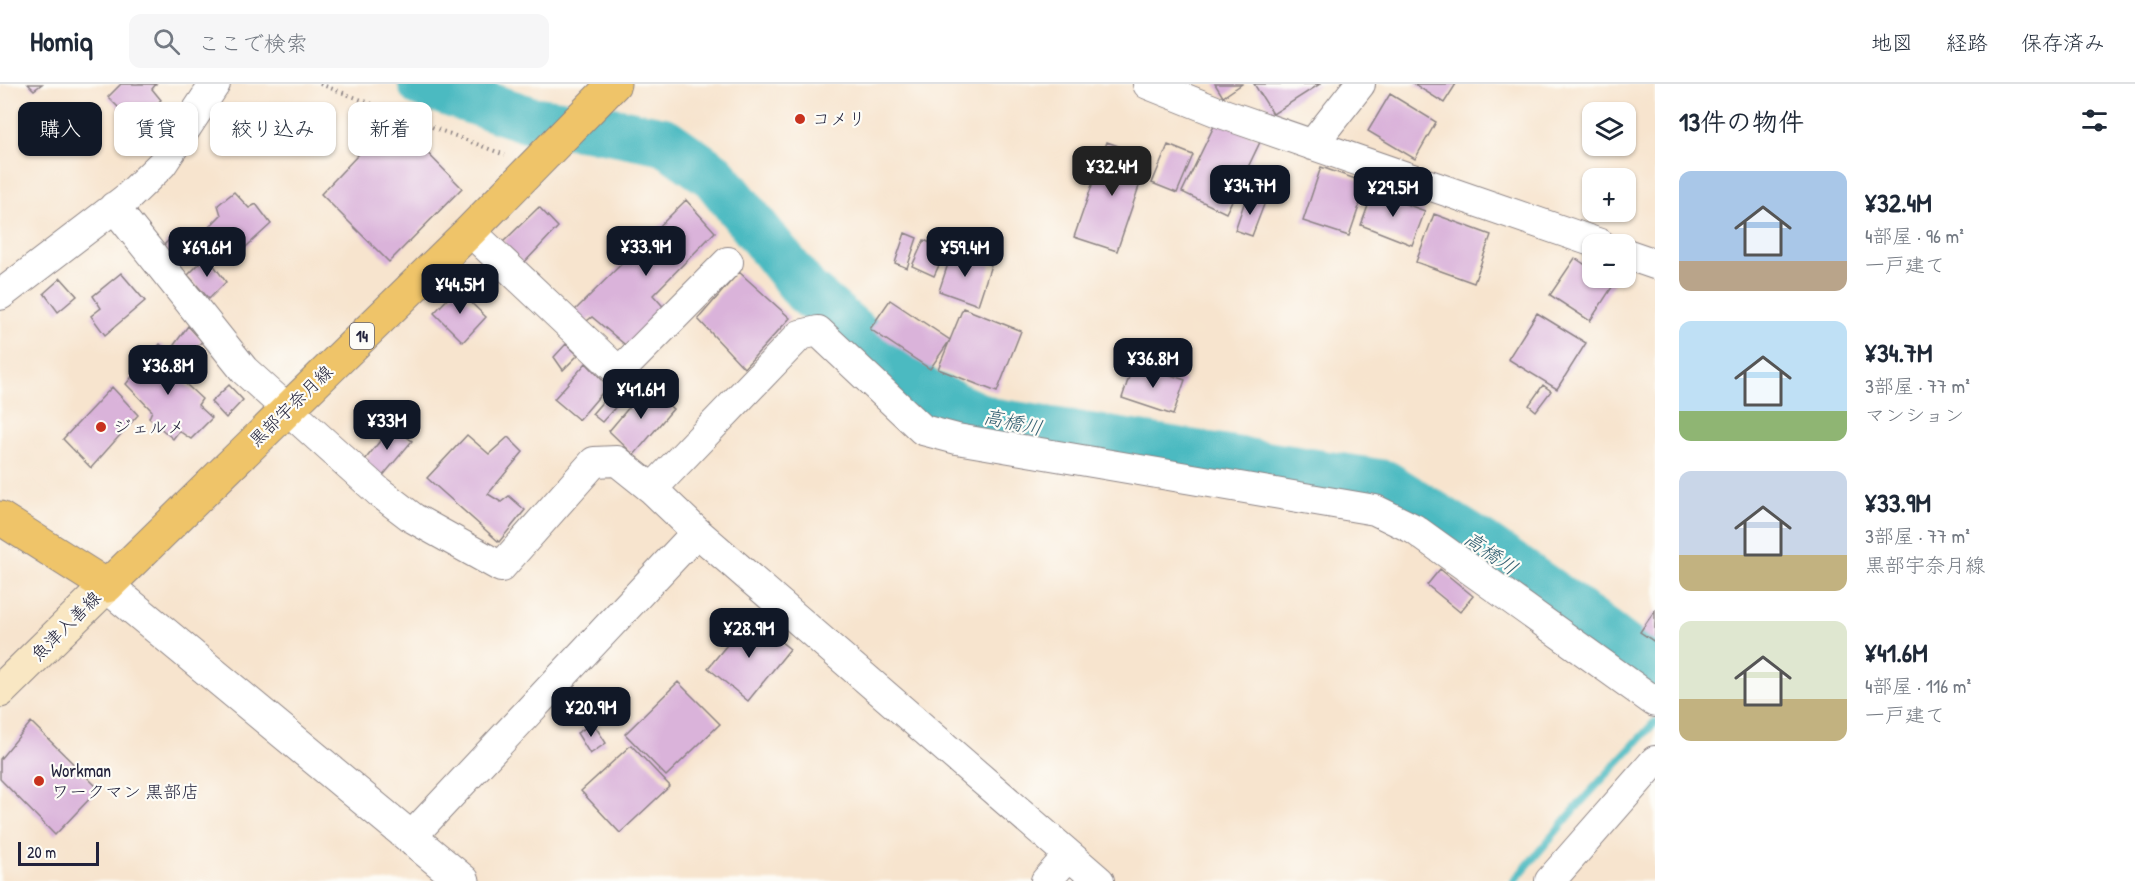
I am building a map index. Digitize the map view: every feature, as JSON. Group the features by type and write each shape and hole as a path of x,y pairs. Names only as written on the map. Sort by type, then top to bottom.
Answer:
{"main road":[{"name":"黒部宇奈月線","path":"107,586 470,231 614,84"},
{"path":"0,518 107,586"},
{"name":"魚津入善線","path":"0,691 107,586"}],"street":[{"path":"0,295 127,198 162,164 215,84"},
{"path":"1148,84 1218,112 1582,238"},
{"path":"1312,145 1360,84"},
{"path":"114,207 244,370 379,492 413,518 501,567 594,462 617,461 652,489 697,532 1099,881"},
{"path":"470,231 619,372 728,262"},
{"path":"1636,257 1655,264"},
{"path":"652,489 800,335 818,331 923,430 957,439 1375,510 1413,529 1655,702"},
{"path":"410,838 697,532"},
{"path":"107,586 463,881"},
{"path":"1550,881 1655,761"},
{"path":"1046,881 1069,855"}],"path":[{"path":"320,84 534,166"}],"building":[{"path":"28,84 42,84 34,90"},
{"path":"121,84 156,84 152,89 161,100 159,102 114,103 108,97"},
{"path":"1215,84 1242,84 1223,97"},
{"path":"1254,84 1320,84 1273,114"},
{"path":"1414,84 1456,84 1444,103"},
{"path":"1390,94 1436,122 1415,159 1368,131"},
{"path":"1217,120 1261,140 1226,213 1182,192"},
{"path":"1107,142 1149,157 1117,251 1074,237"},
{"path":"1168,145 1193,155 1177,193 1152,183"},
{"path":"357,156 430,156 462,188 389,262 321,194"},
{"path":"1321,167 1367,183 1349,236 1303,221"},
{"path":"234,192 249,208 256,204 271,224 235,257 209,227 221,215 218,205"},
{"path":"1373,192 1425,211 1412,245 1361,225"},
{"path":"1247,195 1265,202 1252,236 1235,230"},
{"path":"686,200 715,232 653,295 668,312 629,348 592,317 583,324 574,311"},
{"path":"539,207 558,227 523,264 503,242"},
{"path":"1434,214 1491,235 1474,283 1416,262"},
{"path":"905,233 917,238 907,268 895,263"},
{"path":"175,234 185,244 170,258 164,245"},
{"path":"924,240 946,250 934,276 912,266"},
{"path":"952,252 991,265 978,305 939,291"},
{"path":"207,256 226,282 209,299 188,275"},
{"path":"1575,258 1582,263 1582,288 1611,288 1590,321 1550,295"},
{"path":"739,272 790,318 744,368 698,319"},
{"path":"121,273 145,301 105,335 91,316 101,308 93,296"},
{"path":"61,278 77,296 58,312 44,293"},
{"path":"457,289 486,317 463,342 434,313"},
{"path":"890,300 950,340 930,369 870,329"},
{"path":"963,308 1021,331 997,392 938,369"},
{"path":"1537,313 1586,343 1557,389 1508,359"},
{"path":"188,326 202,341 188,359 174,345"},
{"path":"160,344 181,363 174,373 202,399 198,405 212,418 191,439 179,431 173,439 149,418 152,411 126,384"},
{"path":"566,344 578,355 563,370 554,357"},
{"path":"1134,362 1185,380 1173,415 1122,398"},
{"path":"586,363 608,386 579,420 554,399"},
{"path":"229,385 243,400 226,418 211,402"},
{"path":"1543,385 1551,391 1536,411 1529,405"},
{"path":"647,386 673,409 634,455 609,431"},
{"name":"ジェルメ","path":"112,387 138,415 91,468 63,439"},
{"path":"610,393 621,401 602,422 592,414"},
{"path":"392,426 412,441 381,478 364,461"},
{"path":"467,435 489,454 508,437 523,452 488,494 501,502 509,496 525,510 499,542 427,478"},
{"path":"1440,569 1473,596 1460,612 1427,585"},
{"path":"1655,610 1655,642 1640,632"},
{"path":"750,617 790,649 748,701 708,668"},
{"path":"678,682 720,724 666,776 625,734"},
{"path":"573,695 588,707 575,723 560,710"},
{"path":"31,722 99,789 55,835 0,779 0,759"},
{"path":"593,723 606,743 590,754 577,733"},
{"path":"631,745 670,786 620,833 581,791"}],"waterway":[{"name":"高橋川","path":"422,84 530,120 609,130 664,141 714,176 806,291 923,391 989,421 1385,484 1481,544 1561,600 1655,671"},
{"path":"1514,881 1581,802 1655,722"}],"place":[{"name":"コメリ","path":"800,119"},
{"name":"ジェルメ","path":"101,427"},
{"name":"Workman ワークマン 黒部店","path":"39,781"}]}
